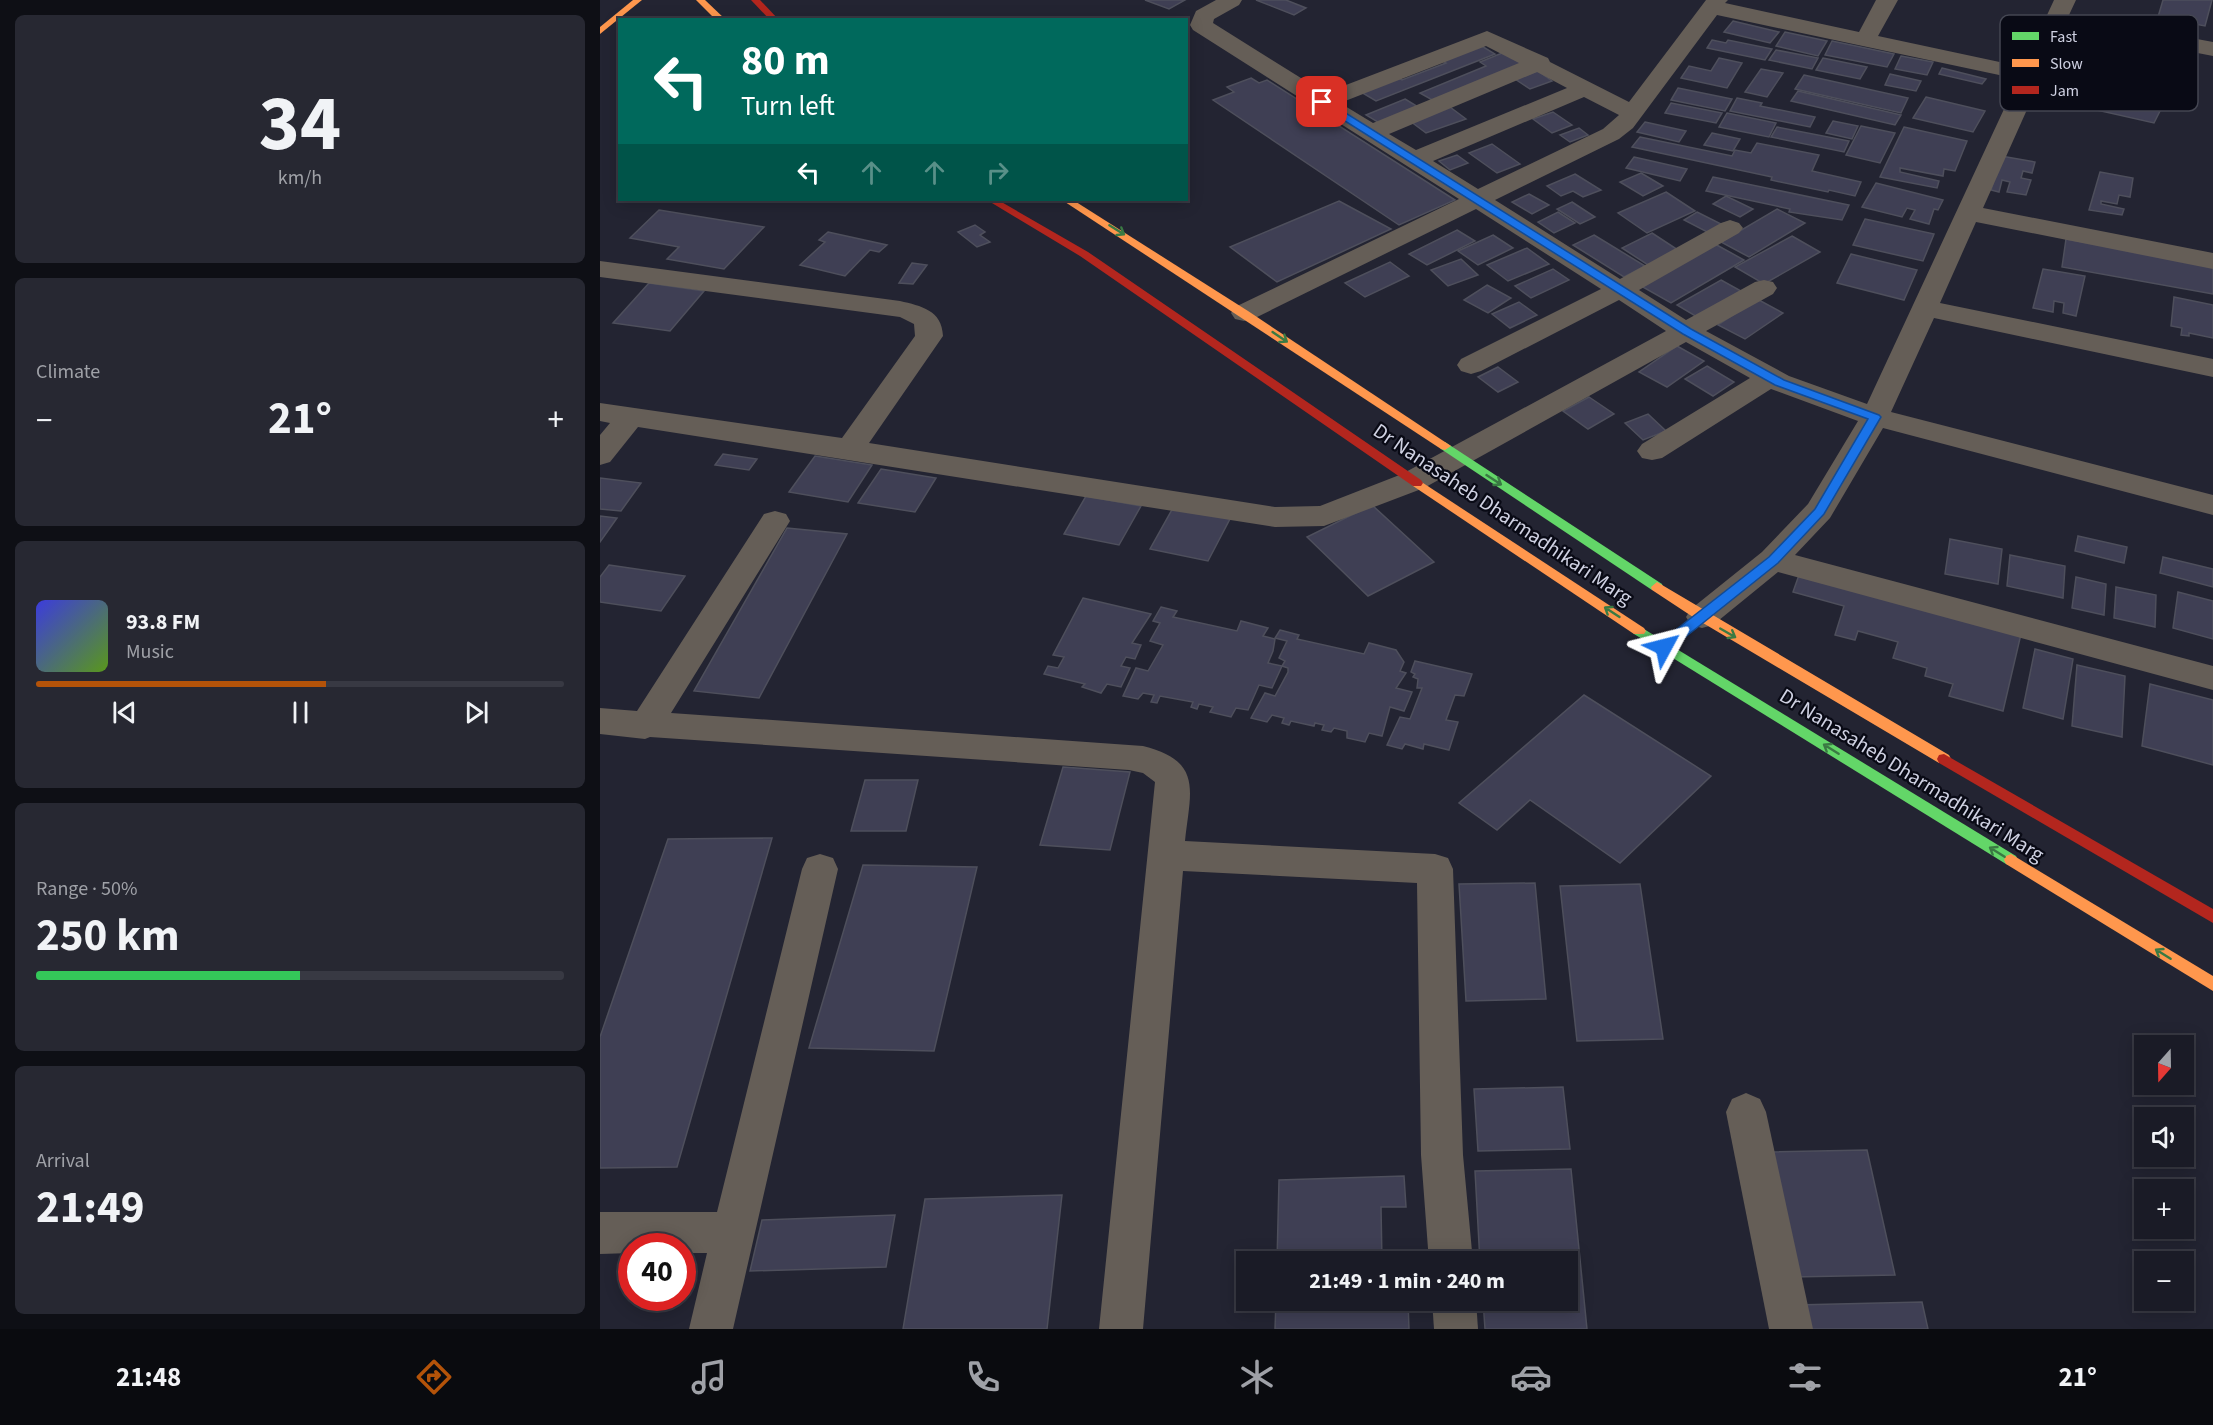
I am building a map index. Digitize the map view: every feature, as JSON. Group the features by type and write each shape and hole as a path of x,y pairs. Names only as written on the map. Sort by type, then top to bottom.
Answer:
{"main road":[{"path":"600,31 638,0"},
{"path":"700,0 720,18"},
{"path":"755,0 773,18"},
{"name":"Dr Nanasaheb Dharmadhikari Marg","path":"994,201 1084,254 1413,481 1664,647 2213,984"},
{"name":"Dr Nanasaheb Dharmadhikari Marg","path":"1069,201 1244,313 1702,617 2213,917"},
{"path":"1664,647 1702,617"}],"street":[{"path":"1231,0 1204,16 1201,25 1687,332 1771,377 1875,417 2213,505"},
{"path":"1865,40 1887,0"},
{"path":"1244,313 1597,143 1619,129 1714,4 1865,40 2000,68"},
{"path":"2061,9 2084,15"},
{"path":"1322,102 1488,38 1633,113"},
{"path":"2198,45 2213,49"},
{"path":"1370,133 1540,63"},
{"path":"1414,160 1586,88"},
{"path":"1702,617 1773,560 1819,511 1875,417 2015,111"},
{"path":"1968,213 2213,261"},
{"path":"1471,364 1621,289 1730,228"},
{"path":"600,269 900,309 915,313 926,320 930,326 929,336 850,448"},
{"path":"600,412 850,448 1263,515 1294,518 1324,516 1413,481 1764,288"},
{"path":"1925,308 2213,368"},
{"path":"1653,451 1771,377"},
{"path":"600,455 630,417"},
{"path":"645,726 776,521"},
{"path":"1773,560 2213,678"},
{"path":"600,722 1129,757 1152,761 1168,769 1173,781 1121,1329"},
{"path":"1165,855 1436,869 1442,1155 1450,1251"},
{"path":"711,1329 820,868"},
{"path":"1746,1112 1791,1329"},
{"path":"600,1233 734,1232"},
{"path":"1455,1311 1456,1329"}],"building":[{"path":"1145,0 1185,0 1169,9"},
{"path":"1256,0 1286,0 1306,8 1294,15"},
{"path":"2163,0 2212,0 2205,26 2198,25 2198,15 2159,15"},
{"path":"1733,21 1779,32 1770,43 1724,32"},
{"path":"1785,32 1827,41 1818,56 1776,46"},
{"path":"1712,40 1726,43 1728,40 1772,49 1765,60 1707,48"},
{"path":"1832,41 1894,54 1887,67 1825,55"},
{"path":"1480,45 1495,54 1376,101 1361,92 1397,77 1402,80 1446,63 1441,60"},
{"path":"1776,50 1818,58 1812,69 1769,60"},
{"path":"1507,51 1527,62 1434,101 1420,93 1486,66 1480,62"},
{"path":"1901,56 1933,62 1927,75 1895,69"},
{"path":"1719,58 1742,63 1727,88 1681,78 1689,66 1711,71"},
{"path":"1823,58 1867,67 1860,79 1816,70"},
{"path":"1942,68 1986,79 1982,84 1939,74"},
{"path":"1761,69 1783,73 1767,97 1745,92"},
{"path":"1538,71 1552,81 1530,89 1515,79"},
{"path":"1890,74 1921,81 1916,91 1885,85"},
{"path":"1804,75 1908,98 1901,113 1795,89"},
{"path":"1251,78 1259,83 1267,80 1455,200 1399,225 1213,100 1234,92 1227,87"},
{"path":"1678,88 1732,99 1725,111 1671,100"},
{"path":"1798,91 1901,115 1895,125 1791,101"},
{"path":"1926,97 1985,111 1973,132 1913,118"},
{"path":"1737,98 1762,103 1760,106 1815,117 1810,127 1730,111"},
{"path":"1405,99 1420,108 1381,124 1366,115"},
{"path":"1671,103 1722,113 1716,123 1665,113"},
{"path":"1450,107 1466,119 1426,133 1410,121"},
{"path":"2101,111 2160,111 2154,123"},
{"path":"1553,112 1572,125 1552,133 1533,119"},
{"path":"1727,113 1776,123 1769,137 1719,127"},
{"path":"1833,121 1858,126 1852,139 1826,133"},
{"path":"1645,122 1686,131 1679,142 1637,132"},
{"path":"1861,126 1895,133 1880,163 1846,155"},
{"path":"1777,127 1849,141 1844,152 1771,137"},
{"path":"1904,127 1967,141 1955,171 1944,169 1943,176 1900,168 1900,172 1939,181 1937,188 1880,177"},
{"path":"1579,128 1588,135 1570,142 1560,135"},
{"path":"1712,133 1740,139 1733,151 1704,145"},
{"path":"1640,137 1732,156 1735,150 1751,153 1757,143 1819,155 1812,171 1861,182 1855,196 1829,190 1828,192 1771,180 1772,177 1632,147"},
{"path":"1492,144 1520,164 1497,173 1469,153"},
{"path":"1457,155 1468,163 1450,170 1439,161"},
{"path":"2001,156 2035,162 2032,173 2023,171 2021,178 2031,180 2026,195 2007,192 2010,182 2002,180 1999,192 1991,190"},
{"path":"1634,157 1687,169 1680,181 1626,168"},
{"path":"2100,172 2133,178 2130,197 2119,195 2117,204 2101,201 2101,204 2124,209 2122,215 2089,210"},
{"path":"1641,173 1663,186 1643,196 1620,182"},
{"path":"1575,174 1601,190 1583,197 1573,191 1561,196 1547,186"},
{"path":"1713,177 1849,205 1842,220 1789,212 1790,209 1706,191"},
{"path":"1876,183 1943,200 1938,210 1934,209 1929,224 1910,219 1915,210 1907,208 1902,217 1862,207"},
{"path":"1666,192 1695,211 1647,233 1618,213"},
{"path":"1529,194 1549,205 1532,214 1512,202"},
{"path":"1726,196 1753,209 1740,217 1713,204"},
{"path":"1339,201 1391,229 1277,282 1230,247"},
{"path":"1572,202 1595,217 1580,224 1557,209"},
{"path":"1777,209 1805,223 1749,257 1721,242"},
{"path":"659,210 764,227 724,269 667,259 679,247 630,238"},
{"path":"1558,212 1575,223 1554,233 1538,222"},
{"path":"1697,212 1725,226 1711,234 1684,220"},
{"path":"1865,219 1934,234 1923,261 1853,245"},
{"path":"975,225 985,232 980,235 990,242 977,247 958,232"},
{"path":"1457,230 1475,241 1427,265 1409,254"},
{"path":"828,232 887,245 879,252 870,250 845,276 800,265 825,242 819,240"},
{"path":"1652,233 1678,250 1648,265 1622,248"},
{"path":"1493,235 1513,248 1478,265 1458,251"},
{"path":"1594,235 1645,266 1624,277 1573,245"},
{"path":"1792,236 1820,252 1764,284 1735,267"},
{"path":"2066,239 2213,265 2213,294 2062,267"},
{"path":"1715,244 1744,260 1671,303 1641,286"},
{"path":"1527,248 1549,264 1508,281 1487,265"},
{"path":"1851,254 1917,270 1904,300 1837,283"},
{"path":"1461,259 1478,275 1448,286 1431,270"},
{"path":"1390,262 1409,276 1365,297 1345,283"},
{"path":"912,263 927,265 913,284 899,283"},
{"path":"1553,269 1569,280 1531,298 1515,286"},
{"path":"2043,269 2085,276 2076,316 2063,313 2064,303 2054,301 2053,312 2033,308"},
{"path":"1721,280 1741,291 1697,317 1677,305"},
{"path":"649,283 704,291 670,331 613,323"},
{"path":"1487,285 1511,298 1488,313 1464,300"},
{"path":"2174,297 2213,305 2213,338 2189,333 2189,336 2181,335 2182,328 2171,326"},
{"path":"1757,299 1783,313 1745,339 1718,325"},
{"path":"1519,302 1537,315 1510,328 1492,314"},
{"path":"1677,346 1704,361 1667,387 1639,372"},
{"path":"1707,366 1734,382 1713,396 1685,379"},
{"path":"1498,367 1518,382 1498,392 1478,377"},
{"path":"1589,397 1614,414 1588,429 1563,411"},
{"path":"1648,414 1666,431 1643,440 1625,423"},
{"path":"723,454 757,459 749,470 715,465"},
{"path":"815,456 872,465 848,502 789,492"},
{"path":"881,469 936,478 915,512 858,503"},
{"path":"600,478 641,483 621,511 600,509"},
{"path":"1086,496 1141,506 1119,545 1064,534"},
{"path":"1372,505 1434,562 1368,596 1307,537"},
{"path":"1174,506 1231,517 1208,561 1150,549"},
{"path":"600,516 617,518 600,542"},
{"path":"787,528 847,534 759,698 694,691"},
{"path":"2078,536 2127,547 2124,563 2075,551"},
{"path":"1950,539 2002,549 1998,584 1945,574"},
{"path":"2010,555 2065,566 2063,598 2007,586"},
{"path":"2163,557 2213,569 2213,587 2160,573"},
{"path":"609,565 685,576 661,611 600,602 600,577"},
{"path":"1799,575 2021,634 2003,711 1949,696 1953,684 1925,676 1927,668 1893,658 1898,642 1858,631 1855,640 1835,635 1844,606 1793,592"},
{"path":"2076,577 2106,584 2104,615 2072,608"},
{"path":"2116,587 2156,595 2155,627 2114,618"},
{"path":"2178,592 2213,601 2213,639 2173,628"},
{"path":"1083,598 1151,614 1132,643 1141,645 1135,659 1126,657 1121,666 1130,668 1121,687 1107,684 1101,693 1082,687 1085,684 1044,674 1048,666 1058,668 1064,657 1053,655"},
{"path":"1161,607 1177,611 1173,617 1237,631 1241,621 1268,628 1263,636 1275,639 1268,663 1282,666 1272,688 1259,685 1248,710 1236,708 1231,717 1210,712 1213,707 1199,704 1197,709 1191,707 1193,702 1160,696 1157,703 1151,702 1154,695 1143,693 1138,699 1123,696 1136,668 1148,671 1163,645 1150,641 1160,623 1153,621"},
{"path":"1280,630 1299,635 1297,639 1364,654 1369,643 1396,650 1404,662 1400,671 1406,673 1396,688 1412,692 1404,711 1390,707 1382,736 1369,733 1365,742 1347,738 1347,731 1334,728 1331,732 1322,730 1324,725 1315,723 1314,726 1291,721 1289,725 1282,723 1284,718 1272,715 1267,722 1251,718 1265,693 1275,696 1288,672 1288,668 1282,666 1285,661 1279,658 1287,641 1275,638"},
{"path":"2035,649 2073,659 2063,719 2023,708"},
{"path":"1415,661 1472,674 1464,696 1455,695 1446,720 1458,722 1449,750 1424,744 1423,749 1405,744 1402,749 1387,745 1400,717 1410,719 1422,688 1417,688 1418,679 1413,677 1415,674 1411,672"},
{"path":"2077,665 2125,676 2122,737 2072,726"},
{"path":"2150,684 2213,700 2213,765 2142,746"},
{"path":"1584,695 1711,776 1620,863 1530,800 1497,830 1459,803"},
{"path":"1063,767 1130,772 1110,850 1040,845"},
{"path":"865,780 918,780 906,831 851,831"},
{"path":"772,838 677,1167 600,1168 600,1037 668,839"},
{"path":"863,865 977,867 934,1051 809,1048"},
{"path":"1535,883 1546,999 1466,1001 1459,884"},
{"path":"1640,884 1663,1039 1577,1041 1560,886"},
{"path":"1563,1087 1570,1149 1478,1151 1474,1089"},
{"path":"1867,1150 1895,1275 1792,1277 1769,1152"},
{"path":"1571,1169 1587,1329 1485,1329 1484,1311 1578,1311 1578,1251 1479,1251 1475,1171"},
{"path":"1404,1176 1406,1207 1381,1207 1382,1251 1277,1251 1279,1180"},
{"path":"1062,1195 1047,1329 903,1329 925,1199"},
{"path":"895,1215 886,1267 750,1271 762,1220"},
{"path":"1922,1302 1928,1329 1799,1329 1795,1305"},
{"path":"1276,1311 1408,1311 1409,1329 1275,1329"}],"traffic: fast":[{"path":"1445,446 1657,587"},
{"path":"1639,631 2011,860"}],"traffic: slow":[{"path":"600,31 638,0"},
{"path":"700,0 720,18"},
{"path":"1069,201 1244,313 1445,446"},
{"path":"1417,483 1639,631"},
{"path":"1657,587 1702,617 1944,759"},
{"path":"1664,647 1702,617"},
{"path":"2011,860 2213,984"}],"traffic: jam":[{"path":"755,0 773,18"},
{"path":"994,201 1084,254 1417,483"},
{"path":"1944,759 2213,917"}],"route":[{"path":"1322,102 1687,332 1779,382 1875,417 1819,511 1773,560 1664,647"}]}
